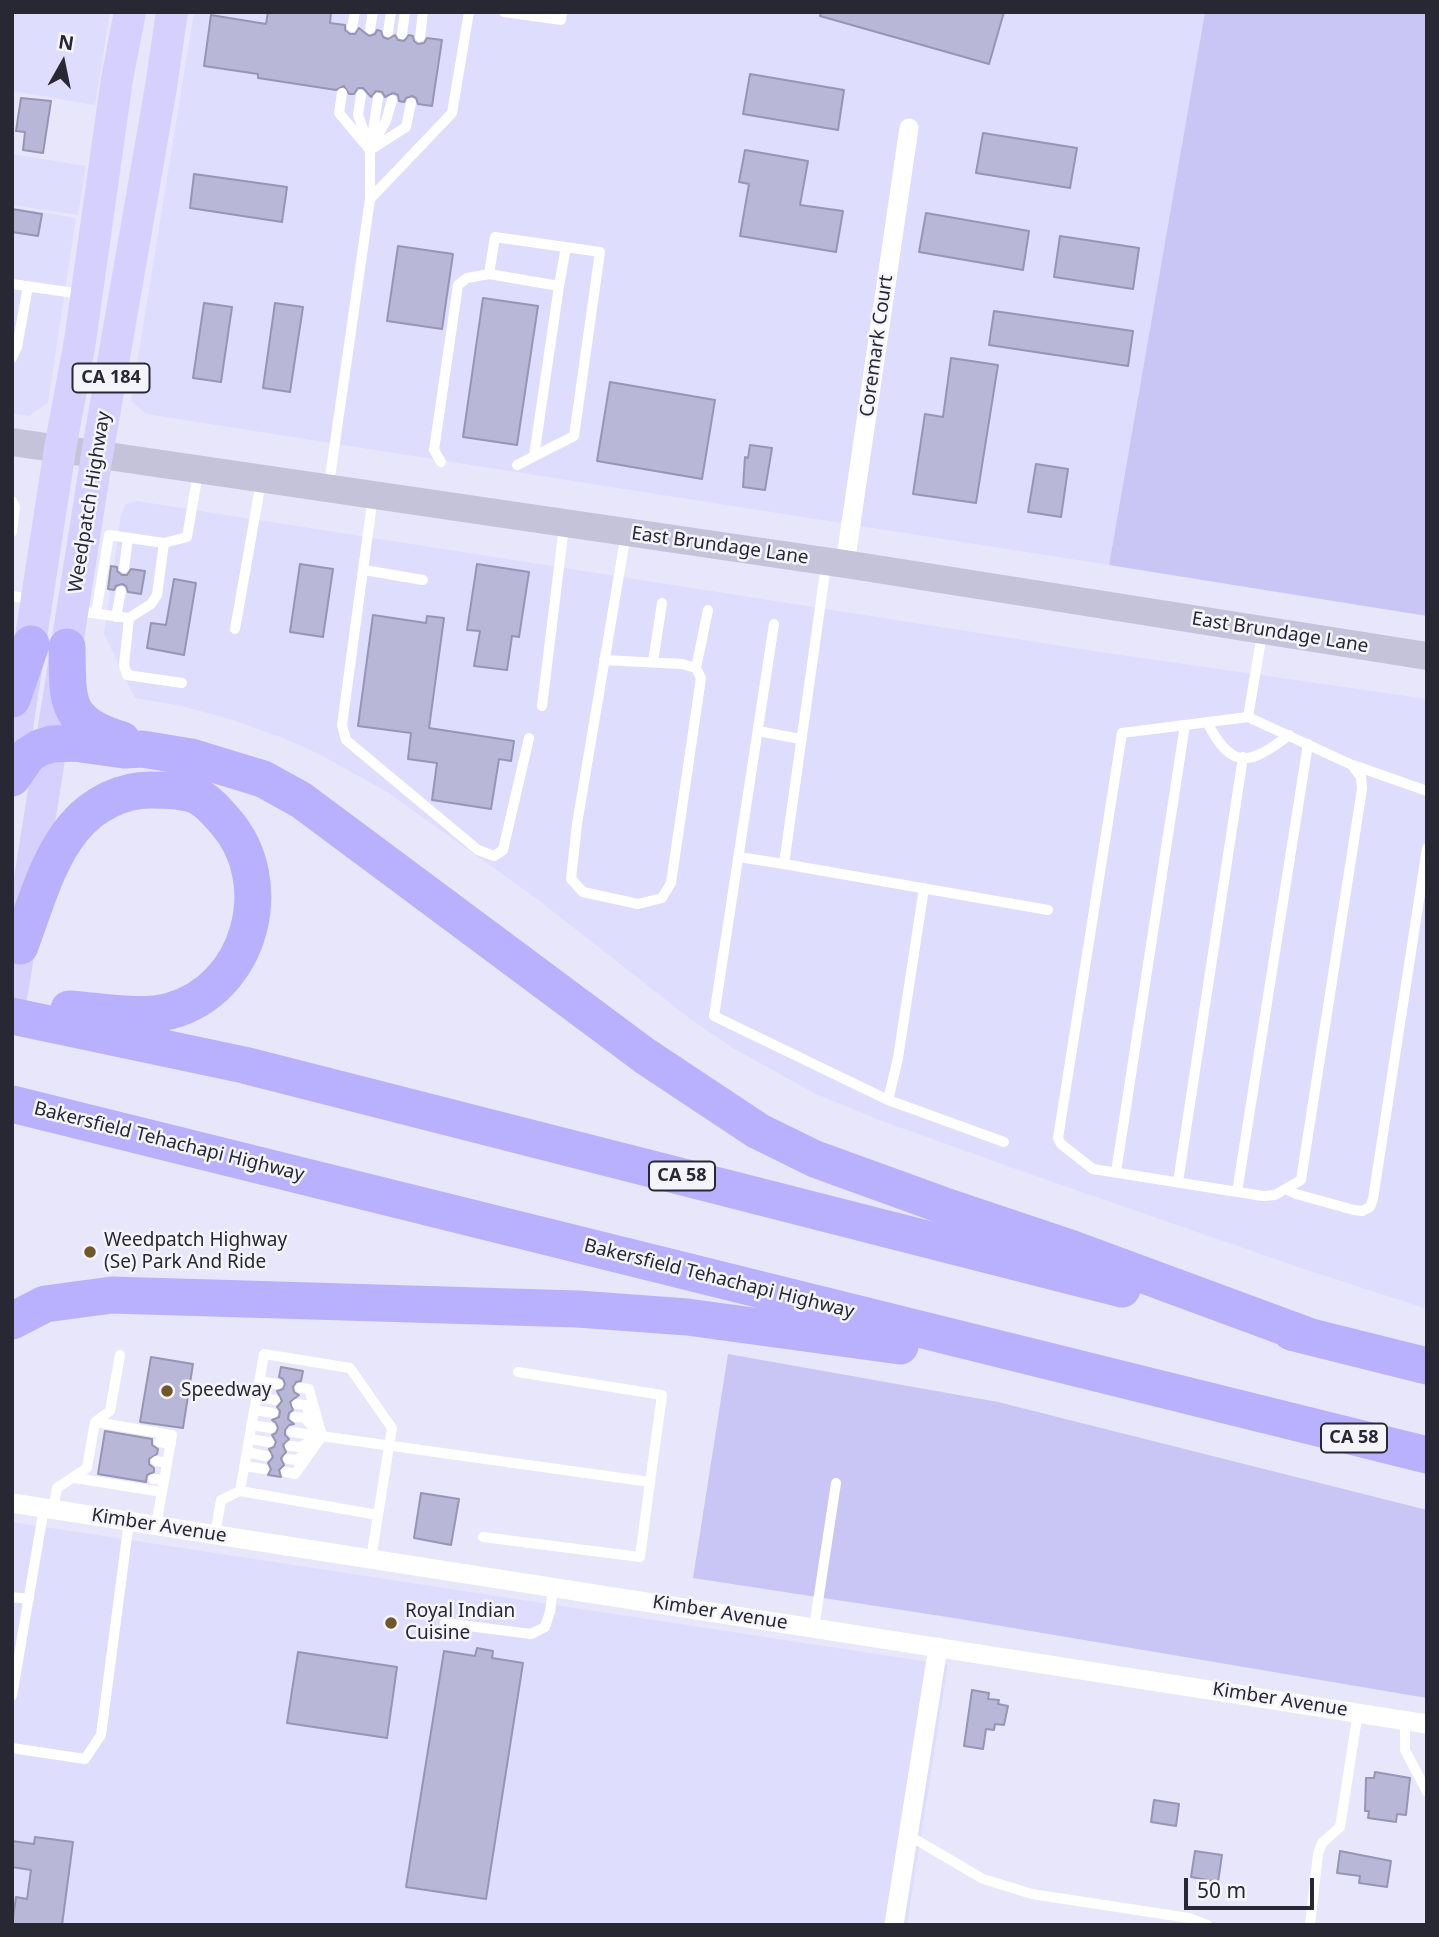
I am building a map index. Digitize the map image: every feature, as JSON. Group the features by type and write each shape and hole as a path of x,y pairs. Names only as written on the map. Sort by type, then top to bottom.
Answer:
{"highway":[{"path":"12,699 31,644"},
{"path":"67,647 70,703 78,716 89,726 142,749"},
{"path":"12,778 28,755 39,748 52,744 74,743 124,750 142,749 191,757 263,779 301,800 645,1056 758,1131 815,1159 1073,1248 1314,1338"},
{"path":"12,1005 36,1016 150,1014 170,1011 207,992 237,958 246,940 252,918 254,895 251,872 243,849 232,829 216,810 197,796 182,792 141,790 109,799 84,817 63,843 45,880 20,946"},
{"name":"CA 58","path":"36,1016 258,1068 1427,1366"},
{"name":"Bakersfield Tehachapi Highway","path":"25,1115 232,1157 1427,1455"},
{"path":"12,1321 45,1304 112,1295 578,1309 687,1317 885,1344 1281,1420"}],"main road":[{"name":"Weedpatch Highway","path":"12,760 31,644 25,598 60,449 80,341 117,79 130,12"},
{"name":"Weedpatch Highway","path":"12,993 67,647 85,612 97,533 97,455 172,12"},
{"name":"East Brundage Lane","path":"12,442 836,563 1427,656"}],"street":[{"name":"Coremark Court","path":"836,563 909,128"},
{"name":"Kimber Avenue","path":"12,1503 1427,1724"},
{"path":"894,1925 938,1647"}],"lane":[{"path":"352,27 355,12"},
{"path":"370,29 373,12"},
{"path":"388,32 391,12"},
{"path":"402,34 405,12"},
{"path":"420,37 424,12"},
{"path":"370,199 452,113 469,12"},
{"path":"504,12 561,20 562,12"},
{"path":"342,93 340,113 370,150"},
{"path":"361,95 358,115 370,150"},
{"path":"328,488 370,199 370,150 378,98"},
{"path":"370,150 386,121 392,100"},
{"path":"370,150 406,127 411,103"},
{"path":"489,274 495,237 600,252 575,436 517,465"},
{"path":"534,456 566,247"},
{"path":"441,462 434,450 458,285 467,278 489,274 559,286"},
{"path":"12,284 86,295"},
{"path":"12,358 18,346 28,286"},
{"path":"97,533 164,543 187,537 198,470"},
{"path":"235,629 261,479"},
{"path":"373,495 342,725 346,740 478,850 494,856 503,850 529,738"},
{"path":"12,501 15,507 12,532"},
{"path":"542,706 564,523"},
{"path":"626,532 577,824 571,879 583,892 638,904 662,898 671,883 701,678 696,668 708,610"},
{"path":"124,568 128,538"},
{"path":"85,612 129,618 151,604 157,595 164,543"},
{"path":"784,864 800,739 836,563"},
{"path":"363,570 423,580"},
{"path":"117,617 121,591"},
{"path":"653,662 662,603"},
{"path":"129,618 124,665 127,675 182,683"},
{"path":"774,624 714,1016 888,1100 1004,1142"},
{"path":"1248,717 1262,630"},
{"path":"604,660 682,664 696,668"},
{"path":"1352,765 1361,777 1362,789 1301,1180 1275,1195 1237,1192 1093,1168 1061,1144 1058,1138 1122,733 1248,717 1352,765 1427,791"},
{"path":"1207,722 1217,742 1229,752 1243,758 1250,759 1264,754 1289,735"},
{"path":"1115,1172 1185,725"},
{"path":"758,731 800,739"},
{"path":"1237,1192 1308,744"},
{"path":"1178,1182 1243,758"},
{"path":"1286,1189 1354,1210 1362,1211 1370,1207 1427,848"},
{"path":"739,857 1048,910"},
{"path":"888,1100 898,1058 924,888"},
{"path":"240,1491 264,1354 351,1368 392,1428 371,1559"},
{"path":"12,1696 48,1509 57,1488 86,1468 94,1427 110,1411 120,1356"},
{"path":"483,1537 640,1557 662,1395 518,1372"},
{"path":"259,1381 278,1384"},
{"path":"300,1388 309,1390 322,1436"},
{"path":"257,1397 275,1400"},
{"path":"297,1404 305,1405 322,1436"},
{"path":"254,1410 273,1413"},
{"path":"295,1417 305,1418 322,1436"},
{"path":"251,1425 271,1429"},
{"path":"94,1427 105,1434"},
{"path":"94,1427 172,1435 156,1525"},
{"path":"292,1432 650,1482"},
{"path":"290,1446 300,1447 322,1436"},
{"path":"288,1459 297,1460 322,1436"},
{"path":"286,1472 295,1474 322,1436"},
{"path":"249,1439 269,1442"},
{"path":"159,1442 171,1444"},
{"path":"90,1450 102,1451"},
{"path":"247,1452 266,1456"},
{"path":"156,1461 167,1463"},
{"path":"244,1465 264,1469"},
{"path":"86,1468 99,1471"},
{"path":"75,1478 162,1492"},
{"path":"153,1479 164,1480"},
{"path":"814,1628 836,1483"},
{"path":"215,1535 221,1500 240,1491 378,1515"},
{"path":"12,1748 85,1759 102,1735 129,1521"},
{"path":"445,1623 531,1634 545,1627 553,1587"},
{"path":"12,1597 29,1600"},
{"path":"1310,1925 1318,1854 1322,1843 1340,1827 1358,1712"},
{"path":"1405,1720 1405,1750 1427,1792"},
{"path":"908,1835 983,1879 1032,1894 1189,1918 1207,1925"}],"shaded area":[{"path":"12,12 110,12 95,105 12,91"},
{"path":"194,12 1205,12 1109,565 146,414 131,401"},
{"path":"1205,12 1427,12 1427,616 1109,565"},
{"path":"12,154 86,166 78,215 12,205"},
{"path":"12,207 76,218 48,403 29,416 12,413"},
{"path":"137,501 1100,652 1427,699 1427,1290 1424,1308 1027,1173 882,1121 816,1094 733,1048 693,1021 537,899 387,792 321,755 283,738 182,706 135,698 104,634 121,515 126,504"},
{"path":"728,1354 998,1402 1427,1510 1427,1698 954,1618 693,1578"},
{"path":"12,1522 948,1665 907,1925 12,1925"}],"building":[{"path":"268,12 331,12 330,23 345,25 345,30 350,34 355,34 359,28 369,36 377,30 381,31 383,37 388,39 395,35 398,40 404,41 409,35 413,36 418,44 424,43 427,38 442,40 432,106 418,104 412,96 404,102 399,101 398,95 393,93 385,97 382,92 376,91 371,97 363,88 358,88 354,94 349,94 344,86 336,90 258,78 258,74 204,66 211,15 266,24"},
{"path":"821,12 1004,12 989,64 820,16"},
{"path":"750,74 844,90 838,130 743,114"},
{"path":"21,98 51,101 43,153 23,150 25,132 16,131"},
{"path":"983,133 1077,148 1070,188 976,173"},
{"path":"745,150 808,161 800,205 843,211 836,252 740,236 749,184 739,182"},
{"path":"194,174 287,187 282,222 190,208"},
{"path":"12,209 42,214 38,236 12,232"},
{"path":"926,213 1029,231 1023,270 919,252"},
{"path":"1060,236 1139,248 1133,289 1054,277"},
{"path":"398,246 453,254 442,329 387,321"},
{"path":"483,298 538,306 517,445 463,437"},
{"path":"204,303 232,307 221,382 193,378"},
{"path":"275,303 303,307 290,392 263,388"},
{"path":"994,311 1133,331 1128,366 989,345"},
{"path":"951,358 998,365 976,503 913,494 925,414 943,417"},
{"path":"610,382 715,400 702,479 597,461"},
{"path":"750,445 772,448 765,490 743,487 745,457 748,458"},
{"path":"1036,464 1068,469 1061,517 1028,512"},
{"path":"300,564 333,569 323,637 290,632"},
{"path":"477,564 529,572 519,637 512,636 507,670 474,666 480,631 467,630"},
{"path":"111,566 117,567 117,571 122,575 127,575 131,569 145,571 141,594 128,592 122,584 114,590 108,589"},
{"path":"174,579 196,583 184,655 147,648 151,623 166,625"},
{"path":"373,615 426,623 427,616 444,618 429,728 514,741 511,761 499,759 491,809 432,800 437,763 408,759 411,733 358,726"},
{"path":"151,1357 193,1364 183,1428 140,1422"},
{"path":"281,1367 303,1371 301,1381 296,1382 293,1387 294,1392 299,1395 290,1402 293,1410 288,1419 294,1424 285,1430 289,1439 283,1445 286,1452 281,1458 284,1465 279,1470 281,1477 268,1475 271,1469 268,1463 273,1457 269,1449 274,1447 276,1442 272,1435 278,1428 272,1420 279,1417 280,1411 277,1407 282,1401 277,1391 283,1389 285,1384 279,1377"},
{"path":"105,1431 152,1439 152,1445 158,1449 157,1454 149,1459 154,1472 147,1475 146,1482 98,1474"},
{"path":"421,1493 459,1499 451,1545 414,1538"},
{"path":"477,1648 493,1651 492,1658 523,1663 486,1899 406,1887 444,1651 475,1656"},
{"path":"298,1652 397,1667 387,1738 287,1723"},
{"path":"972,1690 989,1693 988,1699 999,1700 998,1704 1008,1706 1004,1725 995,1724 994,1730 986,1729 983,1749 964,1746"},
{"path":"1375,1772 1410,1778 1406,1815 1397,1814 1396,1822 1368,1818 1369,1811 1365,1811 1366,1778 1374,1778"},
{"path":"1154,1800 1179,1804 1176,1826 1151,1822"},
{"path":"35,1837 73,1842 62,1925 12,1925 16,1897 27,1899 31,1870 12,1867 12,1841 34,1844"},
{"path":"1195,1851 1222,1855 1218,1882 1191,1877"},
{"path":"1340,1851 1391,1861 1387,1887 1359,1883 1360,1876 1337,1873"}],"place":[{"name":"Weedpatch Highway (Se) Park And Ride","path":"90,1252"},
{"name":"Speedway","path":"167,1391"},
{"name":"Royal Indian Cuisine","path":"391,1623"}]}
